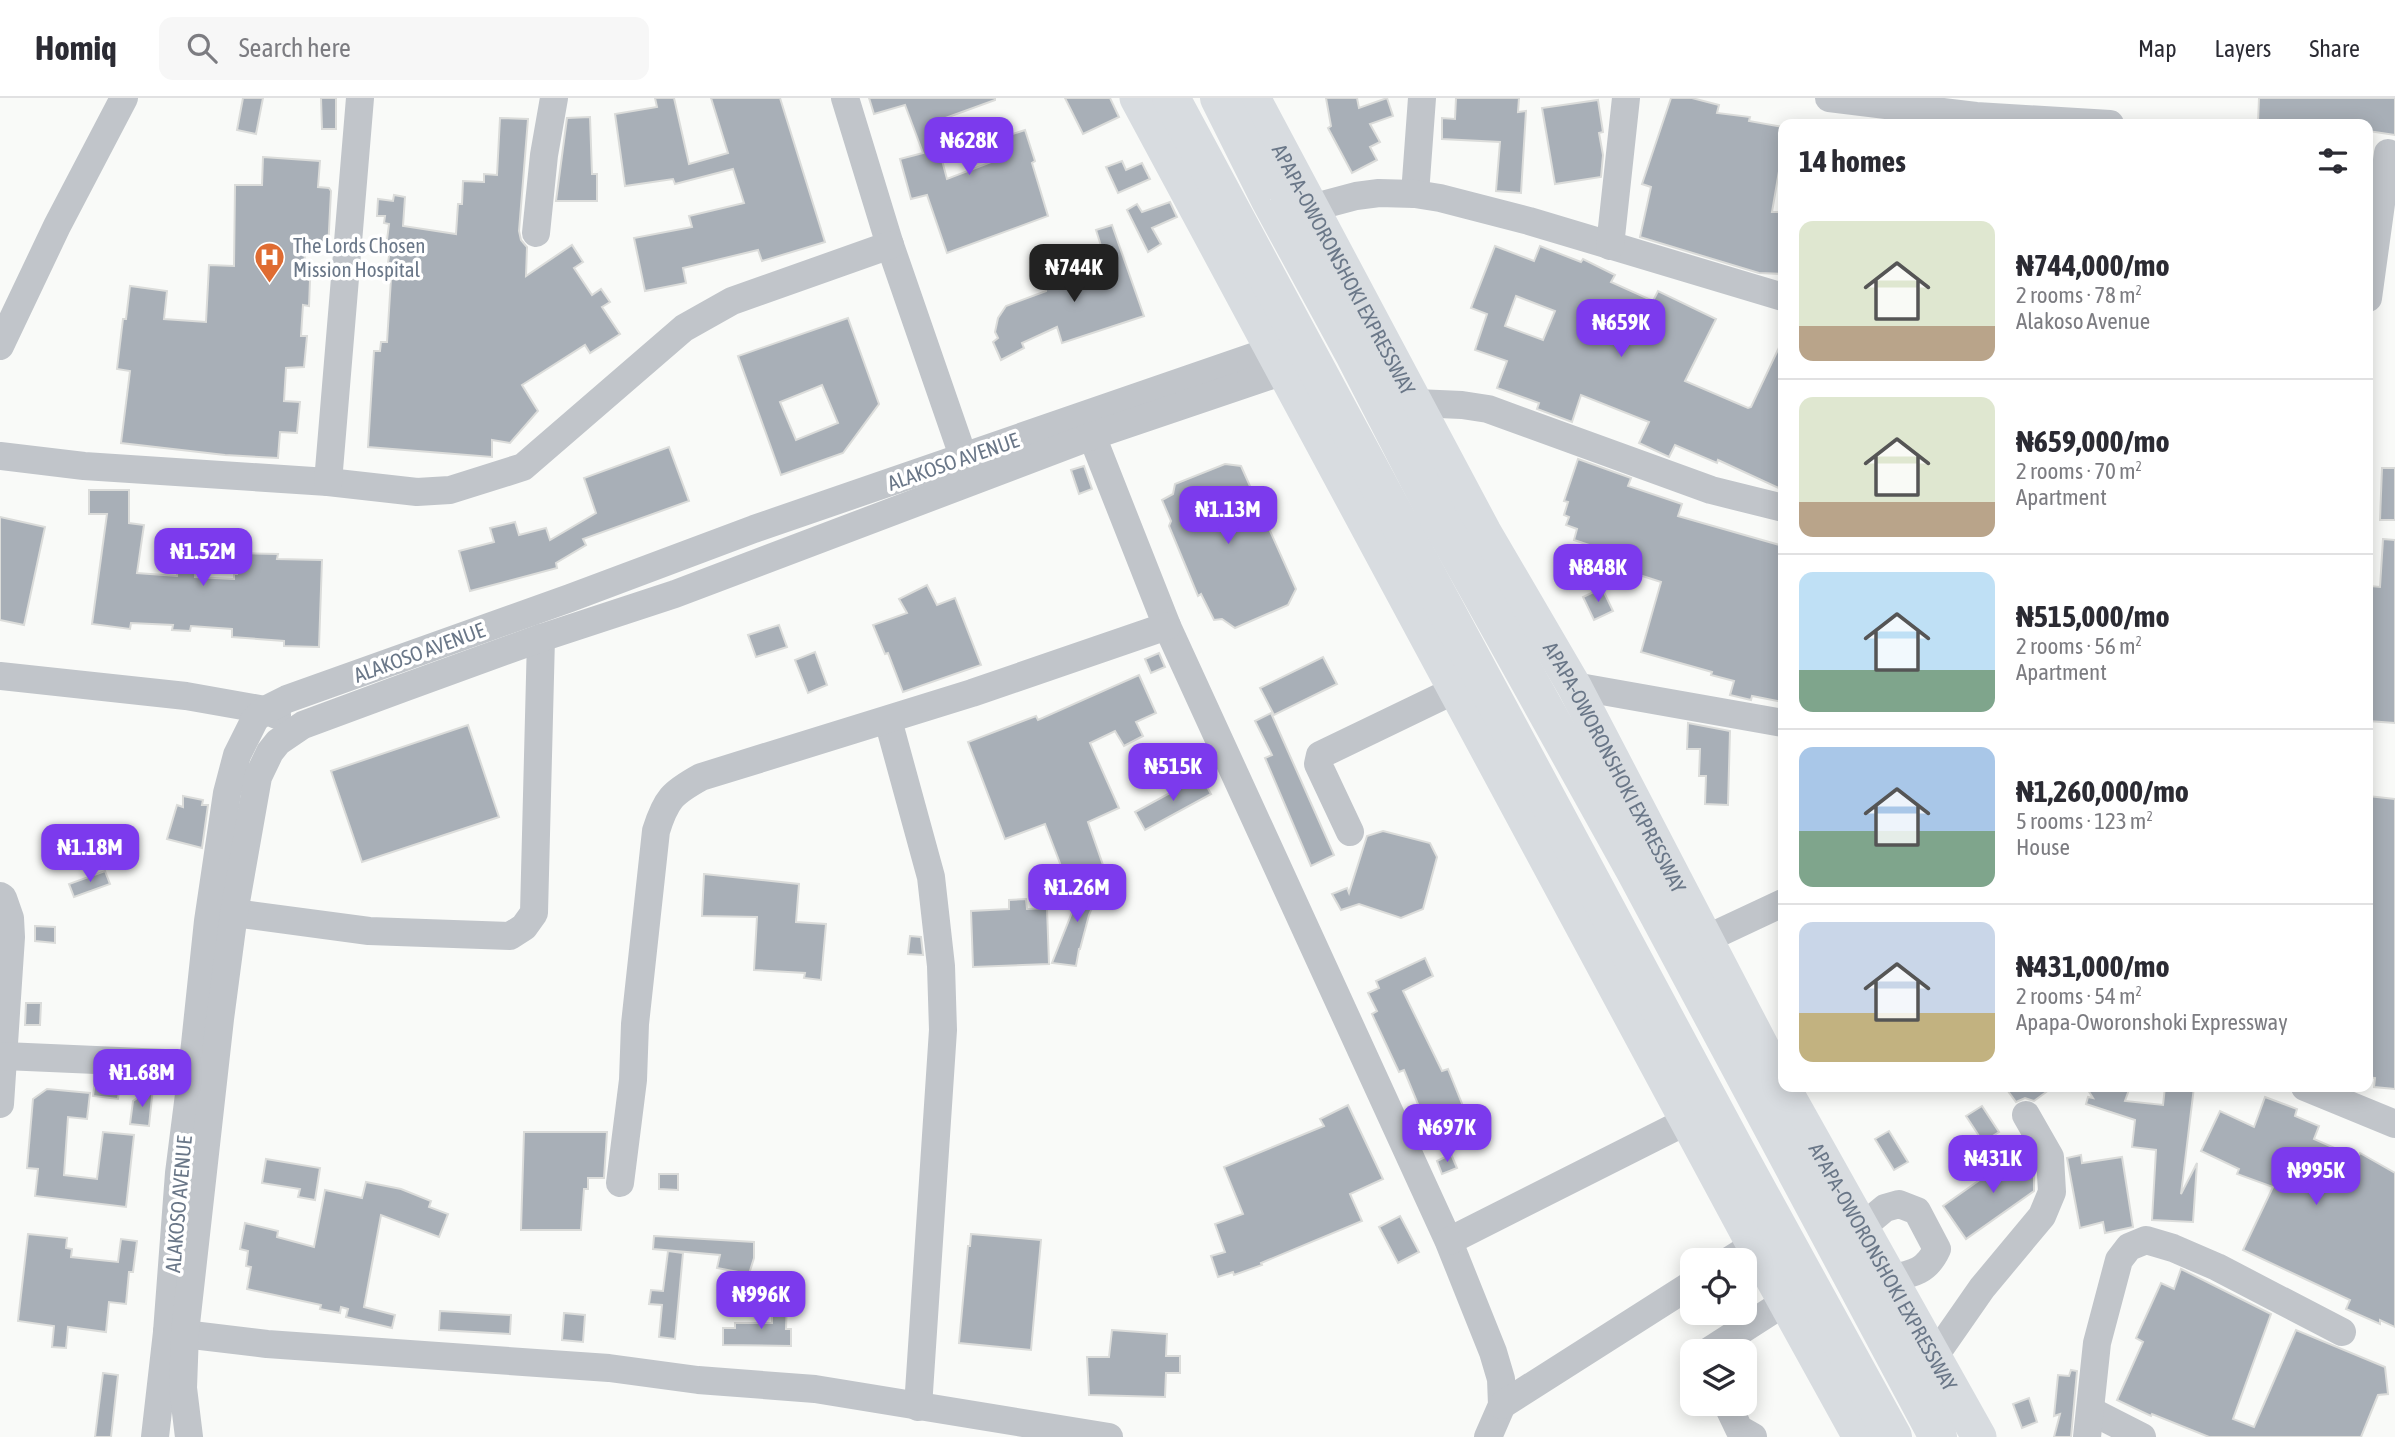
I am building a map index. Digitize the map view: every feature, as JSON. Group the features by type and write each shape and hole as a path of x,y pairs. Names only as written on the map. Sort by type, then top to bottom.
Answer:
{"highway":[{"path":"1171,98 1734,1147 1893,1437"},
{"name":"APAPA-OWORONSHOKI EXPRESSWAY","path":"1219,98 1439,519 1635,871 1938,1437"}],"main road":[{"path":"1137,98 1687,1122 1740,1248"},
{"name":"APAPA-OWORONSHOKI EXPRESSWAY","path":"1253,98 1484,532 1574,686 1778,1072"},
{"name":"APAPA-OWORONSHOKI EXPRESSWAY","path":"1788,1092 1861,1228 1979,1437"},
{"path":"1757,1270 1785,1302 1860,1437"}],"street":[{"path":"0,346 57,226 124,98"},
{"path":"328,482 360,98"},
{"path":"536,233 544,155 554,98"},
{"path":"845,98 890,245 963,456"},
{"path":"1415,194 1422,98"},
{"path":"1609,246 1626,98"},
{"path":"1829,98 1976,116 2026,119"},
{"path":"2373,252 2384,152"},
{"path":"1311,208 1379,193 1440,198 1529,221 1778,296"},
{"path":"0,456 84,466 328,482 417,492 450,491 523,467 684,328 732,300 890,245"},
{"name":"ALAKOSO AVENUE","path":"189,1437 176,1332 179,1173 204,1065 249,821 262,767 278,742 303,725 541,638 675,594 1092,436 1278,360"},
{"name":"ALAKOSO AVENUE","path":"204,1065 208,921 227,793 237,754 255,719 265,710 287,699 754,529 963,456 1153,393 1278,360"},
{"path":"1416,403 1462,405 1488,410 1699,486 1778,507"},
{"path":"1092,436 1167,626 1449,1241 1493,1352 1501,1379 1502,1405 1488,1437"},
{"path":"620,1183 633,1080 635,1024 656,831 663,808 678,790 701,777 888,720 1167,626"},
{"path":"234,913 369,931 510,936 524,928 534,913 541,638"},
{"path":"0,676 187,696 265,710 303,725"},
{"path":"1574,686 1778,722"},
{"path":"1350,832 1318,764 1320,754 1455,690"},
{"path":"888,720 931,877 941,966 943,1030 918,1407"},
{"path":"0,896 10,918 11,937 0,1104"},
{"path":"1706,939 1778,905"},
{"path":"4,1056 204,1065"},
{"path":"2317,1092 2395,1124"},
{"path":"1934,1357 1982,1288 2042,1216 2052,1192 2050,1157 2026,1115"},
{"path":"1449,1241 1687,1122"},
{"path":"1861,1228 1885,1208 1899,1204 1917,1211 1937,1249 1931,1262 1918,1272 1891,1278"},
{"path":"2142,1437 2089,1424 2096,1343 2119,1260 2129,1247 2146,1240 2174,1248 2217,1267 2342,1332"},
{"path":"1502,1405 1680,1292"},
{"path":"1728,1339 1785,1302"},
{"path":"176,1332 320,1349 609,1368 698,1381 816,1389 1109,1437"},
{"name":"ALAKOSO AVENUE","path":"155,1437 176,1332"},
{"path":"1733,1416 1739,1429 1753,1437"}],"building":[{"path":"243,98 263,98 256,134 237,130"},
{"path":"321,98 336,98 336,129 322,129"},
{"path":"655,98 674,98 689,164 728,153 711,98 780,98 825,242 762,261 758,250 683,268 686,283 645,291 634,238 692,227 689,216 744,203 733,169 675,184 673,179 625,186 615,114 657,107"},
{"path":"869,98 995,98 932,123 947,179 994,161 988,142 1025,130 1048,216 947,253 927,195 911,199 900,159 923,153 905,105 874,114"},
{"path":"1065,98 1110,98 1119,117 1083,134"},
{"path":"1326,98 1357,98 1359,108 1387,98 1393,116 1370,124 1380,142 1370,147 1377,160 1352,173 1328,128 1331,126"},
{"path":"1456,98 1519,98 1518,112 1526,111 1521,193 1496,191 1500,142 1442,139 1442,118 1455,119"},
{"path":"1671,98 1692,98 1719,105 1717,113 1750,117 1749,121 1778,126 1778,177 1772,212 1778,212 1778,274 1759,273 1640,237 1651,187 1642,184"},
{"path":"2259,98 2395,98 2395,135 2373,132 2373,119 2258,119"},
{"path":"1598,100 1603,132 1599,133 1603,155 1601,177 1555,184 1542,108"},
{"path":"590,117 592,174 597,174 597,201 556,201 567,118"},
{"path":"500,118 528,119 519,231 521,240 527,247 526,276 572,245 583,262 574,268 592,295 601,289 610,302 602,307 620,334 590,353 585,345 522,385 538,411 510,443 492,440 492,457 368,447 374,351 380,351 381,342 387,342 392,263 388,263 390,249 386,248 389,224 384,223 385,216 377,216 378,199 393,201 394,195 405,197 403,226 456,234 463,181 484,182 484,174 497,175"},
{"path":"263,157 320,161 318,187 329,188 331,191 328,250 305,249 304,279 310,280 309,306 303,305 301,336 307,336 304,367 286,368 284,401 300,402 297,433 280,432 278,458 121,443 130,371 117,369 130,286 167,291 164,319 206,322 209,265 234,266 235,185 262,185"},
{"path":"1122,161 1126,170 1142,163 1150,179 1118,193 1106,167"},
{"path":"1170,202 1177,217 1152,228 1161,244 1148,252 1127,210 1137,204 1142,212"},
{"path":"1112,225 1144,316 1062,343 1057,327 1022,343 1024,348 1001,360 993,342 998,338 995,332 998,318 1006,306 1046,291 1045,285 1107,265 1096,230"},
{"path":"1495,246 1534,261 1540,246 1581,262 1583,259 1615,275 1611,282 1653,301 1658,291 1716,319 1685,381 1751,407 1778,350 1778,488 1718,460 1717,463 1675,445 1669,457 1639,443 1649,422 1581,395 1572,422 1537,409 1539,403 1497,388 1507,361 1475,350 1487,314 1471,308","holes":["1516,296 1555,311 1543,340 1505,326"]},
{"path":"848,318 879,404 843,453 781,475 738,356","holes":["822,385 838,423 796,440 780,402"]},
{"path":"669,447 689,501 583,539 586,545 556,563 557,568 470,591 459,551 494,542 490,528 515,522 519,535 546,528 550,540 596,513 584,478"},
{"path":"1578,459 1631,478 1628,486 1682,504 1678,516 1778,545 1778,701 1752,696 1751,700 1730,695 1734,681 1641,652 1661,582 1605,564 1607,551 1574,540 1577,529 1566,525 1569,517 1564,515 1568,502 1564,501"},
{"path":"1225,464 1241,466 1296,589 1288,605 1235,628 1222,619 1214,620 1201,594 1198,596 1169,526 1171,521 1162,500 1173,494 1175,484"},
{"path":"1084,466 1092,489 1079,494 1071,470"},
{"path":"2382,468 2395,468 2395,520 2380,520"},
{"path":"89,490 129,490 129,523 144,525 137,573 177,576 178,563 196,564 195,577 234,579 234,574 237,574 238,553 278,554 277,559 322,560 319,647 284,646 284,641 232,637 232,629 191,626 190,631 172,630 173,625 131,623 130,629 92,624 107,514 89,514"},
{"path":"0,517 45,527 24,625 0,620"},
{"path":"2383,539 2395,540 2395,723 2373,721 2373,586 2380,587"},
{"path":"927,585 937,605 955,598 981,665 903,692 888,653 885,654 873,625 907,613 899,599"},
{"path":"1602,588 1613,611 1594,620 1583,597"},
{"path":"779,625 787,647 756,657 748,635"},
{"path":"815,652 827,685 808,693 795,660"},
{"path":"1159,653 1165,667 1151,673 1145,659"},
{"path":"1323,657 1337,684 1274,715 1260,688"},
{"path":"1139,675 1156,713 1136,722 1143,736 1124,746 1115,731 1090,743 1119,808 1088,822 1103,865 1066,879 1045,824 1005,839 968,742 1036,716 1038,720"},
{"path":"1271,713 1334,855 1311,866 1265,758 1272,755 1255,721"},
{"path":"1688,723 1730,731 1728,805 1705,804 1706,776 1699,776 1700,749 1687,749"},
{"path":"468,725 499,817 362,862 331,771"},
{"path":"1201,776 1211,794 1145,830 1135,812"},
{"path":"183,796 203,800 202,805 208,805 202,848 167,839 177,805 183,807"},
{"path":"2373,797 2395,799 2395,1089 2374,1087"},
{"path":"1383,831 1430,843 1437,857 1423,909 1401,918 1359,904 1341,910 1332,894 1347,888 1349,893 1367,836"},
{"path":"105,871 110,884 74,897 69,884"},
{"path":"704,874 799,884 796,922 826,924 821,980 804,978 805,973 754,970 757,917 702,916"},
{"path":"1086,877 1102,883 1089,915 1076,966 1052,963"},
{"path":"1026,899 1027,909 1047,908 1049,964 973,967 971,911 1009,909 1009,900"},
{"path":"35,926 55,927 55,943 35,941"},
{"path":"910,936 921,937 923,955 908,954"},
{"path":"1425,958 1433,976 1403,991 1442,1071 1448,1069 1469,1121 1431,1136 1404,1070 1399,1072 1372,1014 1377,1011 1368,993 1379,988 1376,981"},
{"path":"26,1003 41,1003 40,1025 25,1025"},
{"path":"95,1080 120,1083 118,1099 93,1096"},
{"path":"153,1087 149,1126 130,1124 133,1101"},
{"path":"47,1089 90,1093 87,1119 68,1117 64,1175 97,1179 103,1132 134,1135 126,1207 35,1196 38,1169 27,1168 33,1099"},
{"path":"2009,1092 2046,1092 2034,1101 2025,1098 2016,1102"},
{"path":"2089,1092 2128,1092 2125,1101 2163,1105 2164,1092 2193,1092 2181,1194 2197,1163 2193,1222 2152,1220 2156,1150 2132,1147 2135,1120 2086,1104 2088,1097 2093,1098"},
{"path":"2265,1097 2297,1109 2295,1116 2319,1126 2314,1139 2357,1158 2360,1153 2395,1173 2395,1327 2380,1320 2380,1324 2346,1309 2350,1300 2243,1250 2273,1187 2237,1174 2239,1169 2201,1151 2220,1111 2254,1127"},
{"path":"1348,1105 1383,1179 1350,1194 1362,1221 1261,1263 1262,1265 1234,1275 1233,1272 1218,1277 1211,1256 1225,1252 1215,1224 1243,1214 1224,1167 1324,1126 1320,1119"},
{"path":"1982,1106 1999,1132 1983,1142 1966,1116"},
{"path":"1889,1131 1908,1162 1894,1170 1875,1139"},
{"path":"524,1132 607,1132 604,1178 588,1178 588,1189 584,1189 581,1230 521,1230"},
{"path":"2022,1150 2034,1166 2034,1191 1966,1239 1943,1206"},
{"path":"1451,1154 1457,1168 1442,1174 1437,1161"},
{"path":"2081,1155 2082,1163 2122,1157 2133,1227 2105,1233 2103,1222 2080,1228 2067,1158"},
{"path":"266,1159 320,1168 315,1200 298,1197 300,1189 262,1183"},
{"path":"659,1174 678,1174 678,1190 659,1189"},
{"path":"366,1182 401,1189 431,1201 429,1207 448,1214 439,1237 381,1215 364,1307 395,1315 392,1328 346,1317 348,1309 341,1307 340,1313 320,1309 321,1305 247,1289 251,1267 246,1266 248,1251 240,1249 245,1223 278,1231 277,1237 314,1247 325,1190 362,1198"},
{"path":"1400,1216 1419,1252 1398,1263 1379,1227"},
{"path":"28,1234 67,1238 66,1248 72,1249 71,1257 118,1262 121,1239 137,1241 133,1272 129,1272 126,1304 109,1302 106,1332 68,1327 66,1348 52,1347 54,1326 18,1321"},
{"path":"971,1234 1041,1240 1031,1350 959,1343"},
{"path":"654,1236 754,1242 754,1258 749,1274 717,1268 720,1255 653,1249"},
{"path":"668,1251 683,1253 675,1339 659,1337 662,1305 649,1304 651,1290 663,1291"},
{"path":"2181,1269 2271,1314 2233,1419 2254,1427 2296,1330 2385,1367 2388,1394 2378,1395 2361,1437 2209,1437 2152,1414 2151,1416 2117,1400 2143,1342 2136,1338 2161,1283 2174,1289"},
{"path":"772,1302 787,1303 786,1329 791,1329 791,1346 723,1345 723,1328 735,1328 735,1323 772,1323"},
{"path":"440,1311 511,1315 510,1334 439,1330"},
{"path":"564,1313 585,1315 583,1342 562,1340"},
{"path":"1112,1330 1167,1334 1166,1356 1180,1356 1180,1373 1166,1373 1165,1397 1089,1395 1087,1357 1109,1357"},
{"path":"2071,1370 2077,1371 2071,1437 2054,1437 2060,1414 2054,1416 2058,1375 2069,1376"},
{"path":"103,1373 118,1375 111,1437 95,1437"},
{"path":"2029,1398 2037,1422 2022,1428 2013,1404"}],"place":[{"name":"The Lords Chosen Mission Hospital","path":"270,284"}]}
